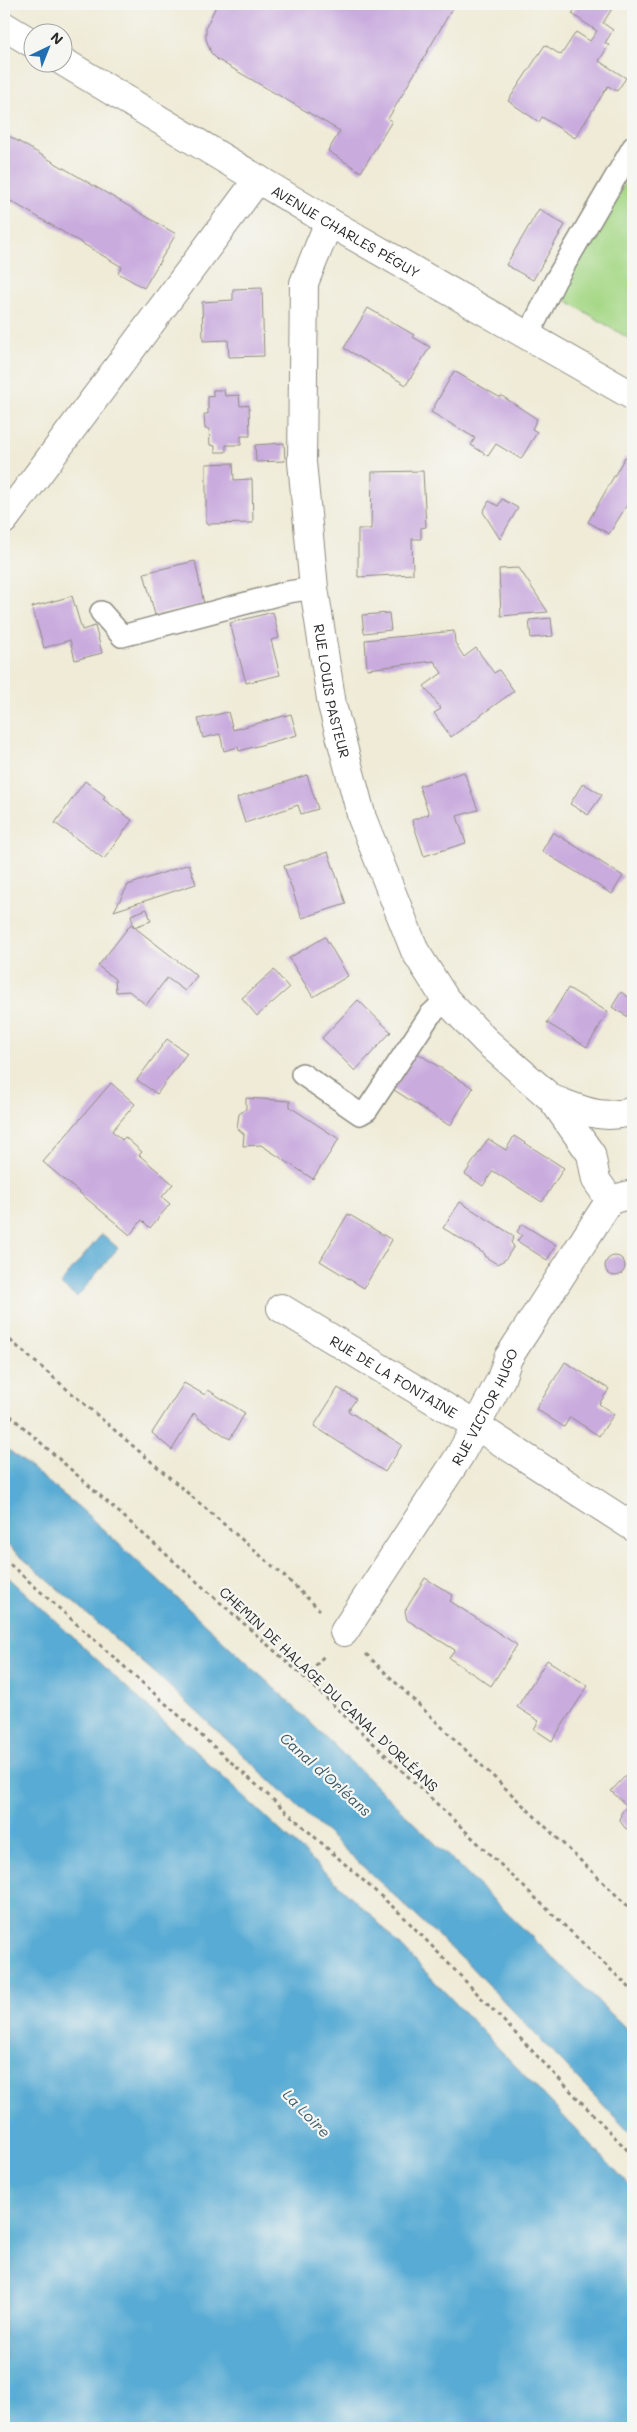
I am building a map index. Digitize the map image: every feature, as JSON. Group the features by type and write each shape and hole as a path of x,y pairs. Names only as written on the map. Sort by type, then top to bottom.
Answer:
{"street":[{"path":"4,26 22,37"},
{"name":"AVENUE CHARLES PÉGUY","path":"72,68 329,222 633,396"},
{"path":"4,520 258,179"},
{"name":"RUE LOUIS PASTEUR","path":"329,222 304,284 302,462 314,588 332,705 362,818 415,951 446,1000 486,1041 552,1099 591,1154 596,1180 622,1197"},
{"name":"RUE LOUIS PASTEUR","path":"552,1099 591,1113 615,1116 633,1111"},
{"name":"RUE VICTOR HUGO","path":"344,1632 460,1455 501,1379 508,1358 622,1197"},
{"name":"RUE DE LA FONTAINE","path":"280,1308 475,1426 633,1527"}],"lane":[{"path":"528,336 556,281 633,147"},
{"path":"101,612 122,636 288,592 314,588"},
{"path":"302,1074 360,1114 367,1110 430,1016 446,1000"}],"path":[{"path":"4,1335 283,1575 633,1911"},
{"name":"CHEMIN DE HALAGE DU CANAL D'ORLÉANS","path":"4,1410 305,1678 633,1991"},
{"path":"4,1559 403,1916 633,2156"}],"green space":[{"path":"633,169 633,341 559,296"}],"water":[{"path":"102,1234 118,1248 77,1297 60,1284"},
{"name":"Canal d'Orléans","path":"4,1446 81,1509 288,1701 633,2035 633,2136 469,1965 156,1674 4,1542"},
{"name":"La Loire","path":"4,1573 373,1917 633,2189 633,2428 4,2428"}],"building":[{"path":"217,4 455,4 388,119 392,121 361,172 328,151 340,131 218,60 211,53 206,39 206,27"},
{"path":"578,4 615,4 603,23 613,30 605,43 609,45 599,61 626,78 617,91 608,86 575,138 542,117 539,122 508,101 545,45 561,55 576,32 590,41 597,31 572,14"},
{"path":"624,4 633,4 633,9"},
{"path":"4,133 176,234 144,288 118,273 122,267 4,197"},
{"path":"539,209 565,225 533,280 506,265"},
{"path":"262,288 264,356 229,357 228,340 203,341 202,302 233,300 233,289"},
{"path":"368,308 414,335 413,337 430,347 406,385 344,348"},
{"path":"454,371 499,397 502,396 537,419 532,429 537,432 521,459 496,444 488,456 471,445 475,438 431,412"},
{"path":"213,390 224,390 225,396 239,395 240,406 249,405 250,436 241,436 241,445 226,445 226,452 215,452 215,446 210,445 209,429 205,429 204,414 208,414 208,396 213,397"},
{"path":"284,443 285,461 256,462 255,445"},
{"path":"625,457 633,462 633,509 627,505 609,534 588,522"},
{"path":"233,463 234,480 252,479 253,523 206,524 206,464"},
{"path":"423,471 426,527 421,528 421,539 412,539 413,574 358,577 358,529 371,529 372,472"},
{"path":"502,499 518,508 500,539 483,512 489,501 498,506"},
{"path":"195,561 204,604 155,615 144,573"},
{"path":"519,568 548,612 501,616 499,569"},
{"path":"72,596 82,630 95,626 102,653 75,660 70,640 44,648 32,607"},
{"path":"273,612 279,638 271,640 280,675 246,683 230,623"},
{"path":"389,613 391,630 364,633 362,615"},
{"path":"551,618 553,636 531,638 529,620"},
{"path":"454,631 455,643 464,657 476,648 494,673 499,670 514,691 451,737 434,713 441,709 424,686 442,673 434,661 367,669 365,640"},
{"path":"228,712 233,730 291,714 297,735 239,751 238,747 224,751 220,734 203,738 198,719"},
{"path":"464,772 478,810 457,816 466,843 424,856 412,820 429,814 419,786"},
{"path":"307,775 318,809 301,814 298,805 245,823 237,798"},
{"path":"85,781 105,796 103,799 132,820 104,859 55,823"},
{"path":"583,783 602,795 588,815 570,804"},
{"path":"553,832 623,876 612,894 542,851"},
{"path":"328,852 346,904 302,918 284,866"},
{"path":"189,864 196,884 114,911 128,885"},
{"path":"147,909 151,921 134,927 131,915"},
{"path":"131,924 197,976 185,991 167,978 146,1005 129,991 116,992 115,979 98,966"},
{"path":"325,937 348,976 313,997 289,958"},
{"path":"274,970 289,988 257,1016 242,998"},
{"path":"568,988 608,1012 587,1047 547,1023"},
{"path":"621,992 633,1000 633,1020 612,1007"},
{"path":"358,1000 391,1032 355,1071 322,1038"},
{"path":"167,1039 187,1053 157,1094 137,1080"},
{"path":"414,1051 473,1088 450,1126 391,1088"},
{"path":"111,1083 135,1104 112,1131 122,1140 125,1137 142,1152 139,1155 173,1184 162,1197 170,1204 150,1228 142,1220 130,1235 43,1162"},
{"path":"246,1098 290,1101 290,1107 339,1139 313,1179 261,1145 243,1146 244,1134 237,1128 239,1114 246,1109"},
{"path":"514,1136 564,1168 542,1202 493,1171 483,1186 465,1174 488,1139 506,1150"},
{"path":"460,1202 514,1236 511,1243 514,1246 505,1260 497,1264 484,1256 485,1254 443,1228"},
{"path":"348,1214 392,1240 364,1288 320,1261"},
{"path":"522,1224 556,1245 547,1260 517,1241 522,1235 517,1232"},
{"path":"615,1256 622,1259 625,1266 622,1273 615,1276 608,1273 605,1266 608,1259"},
{"path":"565,1362 609,1389 599,1404 614,1414 599,1436 570,1417 564,1427 536,1409"},
{"path":"184,1383 205,1395 208,1390 245,1413 230,1439 198,1418 194,1413 172,1450 152,1433"},
{"path":"338,1388 356,1399 348,1411 402,1445 385,1472 314,1426"},
{"path":"425,1578 453,1595 450,1601 517,1645 491,1686 449,1658 455,1650 407,1620 405,1611"},
{"path":"547,1660 588,1686 552,1741 534,1729 539,1721 517,1707"},
{"path":"633,1768 633,1829 630,1830 625,1828 620,1821 621,1813 627,1806 611,1791"}]}
